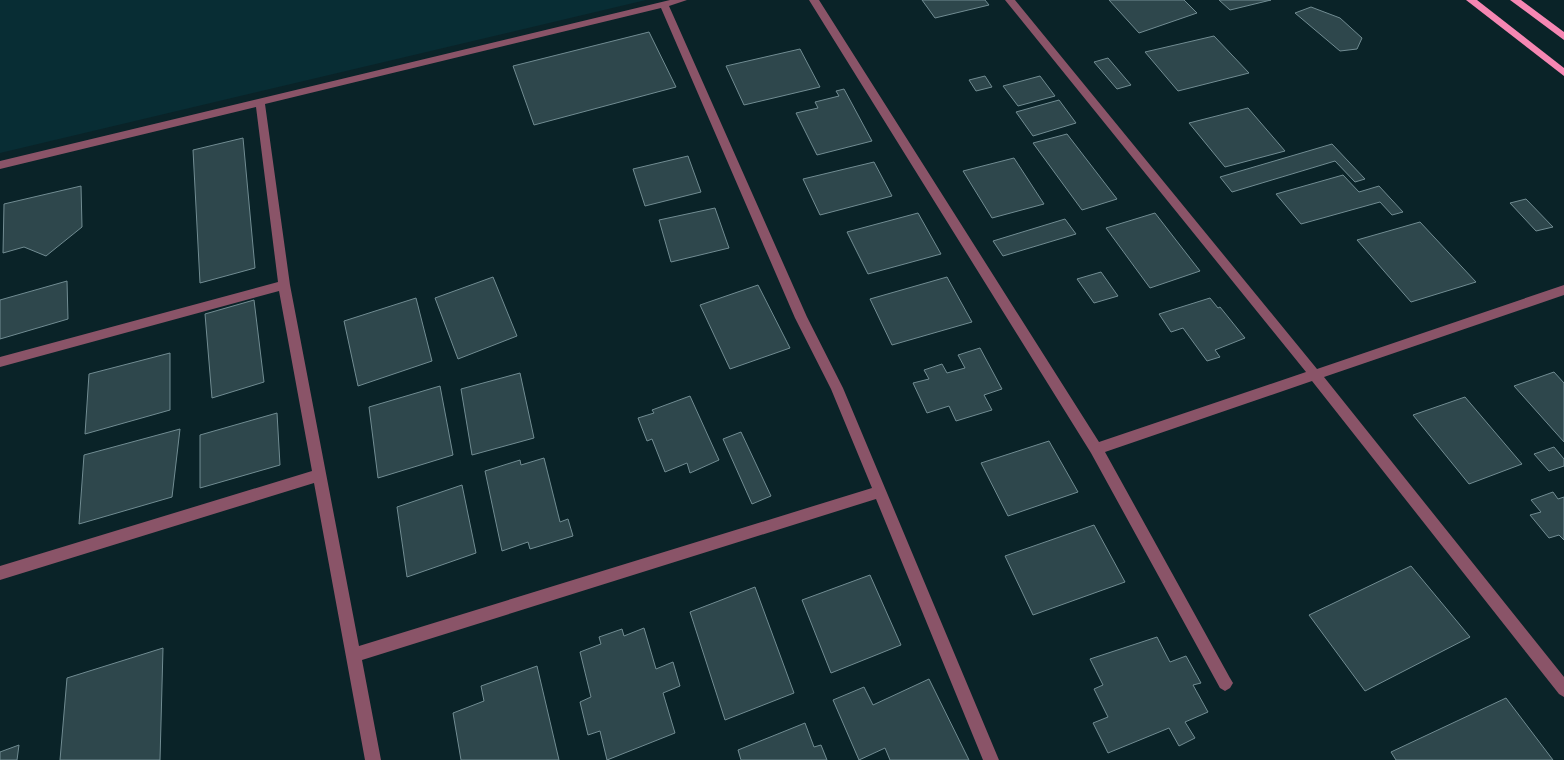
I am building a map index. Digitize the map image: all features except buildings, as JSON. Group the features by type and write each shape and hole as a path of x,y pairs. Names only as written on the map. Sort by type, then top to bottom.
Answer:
{"main road":[{"path":"1471,0 1564,73"},
{"path":"1515,0 1564,37"}],"street":[{"path":"0,165 682,0"},
{"path":"814,0 1096,449 1225,683"},
{"path":"1010,0 1315,374 1564,689"},
{"path":"664,5 801,318 838,388 991,760"},
{"path":"260,101 284,285 373,760"},
{"path":"0,362 284,285"},
{"path":"1096,449 1564,290"},
{"path":"0,573 319,475"},
{"path":"353,655 881,490"}],"shaded area":[{"path":"0,0 646,0 0,153"}]}
